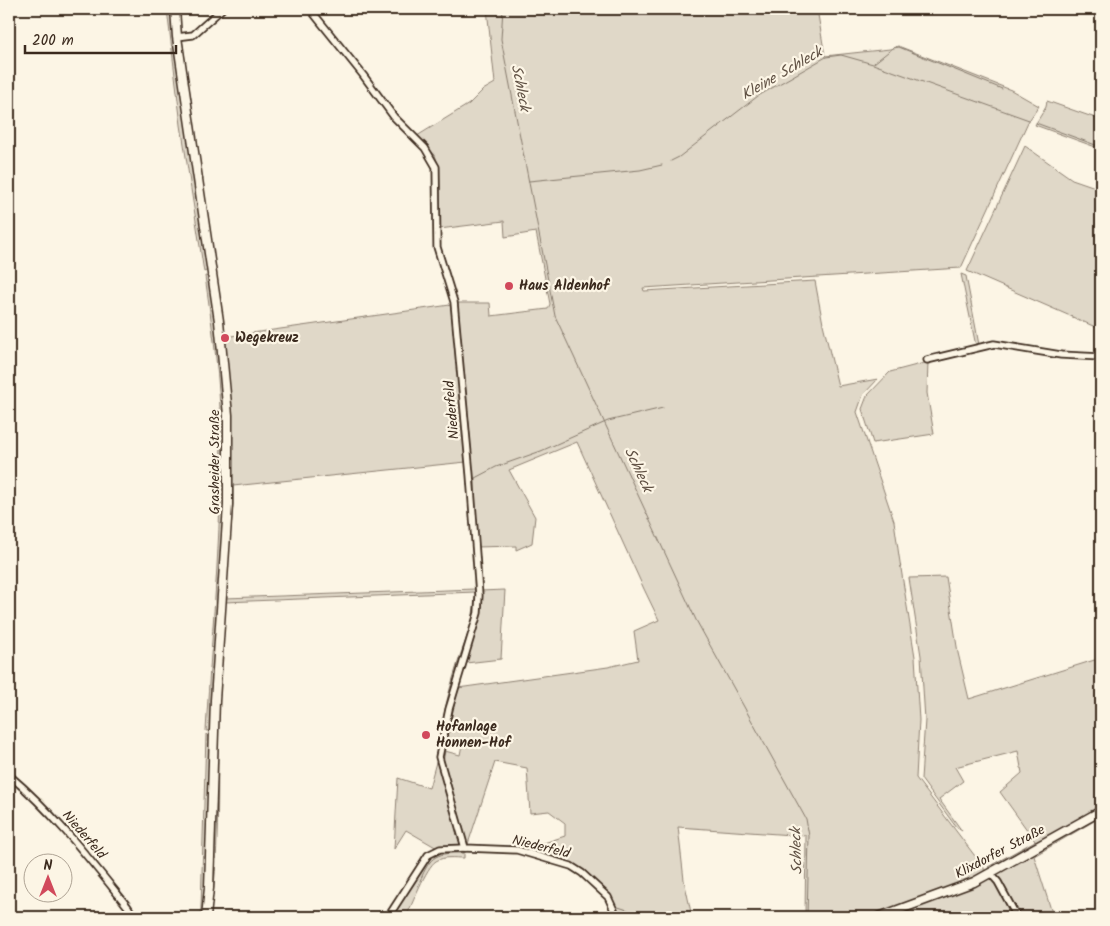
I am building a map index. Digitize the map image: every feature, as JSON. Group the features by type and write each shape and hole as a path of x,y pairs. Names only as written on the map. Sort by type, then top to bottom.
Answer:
{"street":[{"name":"Grasheider Straße","path":"175,9 177,37 219,321 228,415 228,506 215,700 209,888 206,917"},
{"path":"177,37 193,35 222,9"},
{"name":"Niederfeld","path":"310,9 363,74 394,117 425,148 436,167 437,247 454,302 479,595 478,613 449,710 439,757 464,848"},
{"path":"927,360 994,344 1061,355 1101,357"},
{"name":"Niederfeld","path":"9,775 29,792 80,848 134,917"},
{"name":"Klixdorfer Straße","path":"879,917 954,890 991,874 1101,811"},
{"name":"Niederfeld","path":"388,917 428,855 440,849 464,848 517,850 571,866 582,873 608,897 618,917"},
{"path":"991,874 998,882 1017,917"}],"shaded area":[{"path":"167,9 173,9 210,269 204,272 181,125"},
{"path":"487,9 817,9 825,56 890,49 898,46 1011,90 1039,106 1028,122 961,268 643,288 644,291 815,281 838,386 878,379 863,395 857,412 894,521 915,657 919,720 916,778 984,868 985,875 871,917 805,917 806,836 678,827 684,880 692,917 620,917 613,904 583,872 523,850 565,836 565,823 549,811 530,813 527,768 495,762 467,847 443,762 445,751 460,755 462,745 446,742 458,688 608,667 638,660 634,631 659,620 577,442 509,470 535,517 532,543 516,550 516,546 476,547 473,504 474,480 472,480 456,303 490,303 491,316 548,309 550,304 536,232 505,237 504,221 439,229 439,167 435,155 417,136 469,104 483,90 495,83"},
{"path":"182,39 225,333 223,333 180,42"},
{"path":"1047,101 1101,120 1101,149 1035,125 1046,107"},
{"path":"1025,146 1072,179 1101,189 1100,329 967,271"},
{"path":"961,274 966,276 979,345 976,346"},
{"path":"205,276 210,277 223,370 227,464 212,730 206,731 217,570 221,448 218,375"},
{"path":"450,305 453,316 466,462 233,486 225,598 475,589 475,592 225,602 218,731 219,646 229,522 224,337"},
{"path":"928,362 927,393 934,434 873,443 862,409 867,396 890,372"},
{"path":"946,577 958,653 969,699 1101,658 1101,808 995,869 988,867 1035,841 1000,792 1022,773 1018,751 955,767 963,781 939,799 962,831 956,827 921,779 925,720 921,656 909,578"},
{"path":"505,590 501,659 466,663 479,614 480,591"},
{"path":"475,592 477,592 475,614 444,727 442,727 451,684 473,618"},
{"path":"218,733 217,848 210,917 208,917 216,736"},
{"path":"206,734 211,738 209,870 204,917 199,917 201,909"},
{"path":"436,762 440,767 461,847 437,848 406,830 394,849 398,778 429,788"},
{"path":"1101,814 1101,817 1034,856 1053,917 1019,917 997,874"},
{"path":"440,851 464,851 464,858 446,858 436,861 424,878 406,917 391,917 430,856"},
{"path":"990,878 993,880 1014,917 886,917 959,892"}],"waterway":[{"name":"Schleck","path":"503,9 501,39 555,316 696,620 806,819 809,836 807,917"},
{"path":"874,63 893,48 899,47 1002,89"},
{"name":"Kleine Schleck","path":"671,161 679,157 758,96 826,57 841,55 873,64 1029,120"},
{"name":"Kleine Schleck","path":"1036,123 1101,147"},
{"name":"Kleine Schleck","path":"529,181 640,170 662,165"},
{"path":"475,503 475,478 496,467 541,451 608,421 663,408"},
{"path":"472,622 476,592"},
{"path":"448,703 464,650"},
{"path":"496,852 516,853 570,869"},
{"path":"418,886 425,869 433,859 445,854 463,853"},
{"path":"615,906 650,917"}],"place":[{"name":"Haus Aldenhof","path":"509,286"},
{"name":"Wegekreuz","path":"225,338"},
{"name":"Hofanlage Honnen-Hof","path":"426,735"}]}
